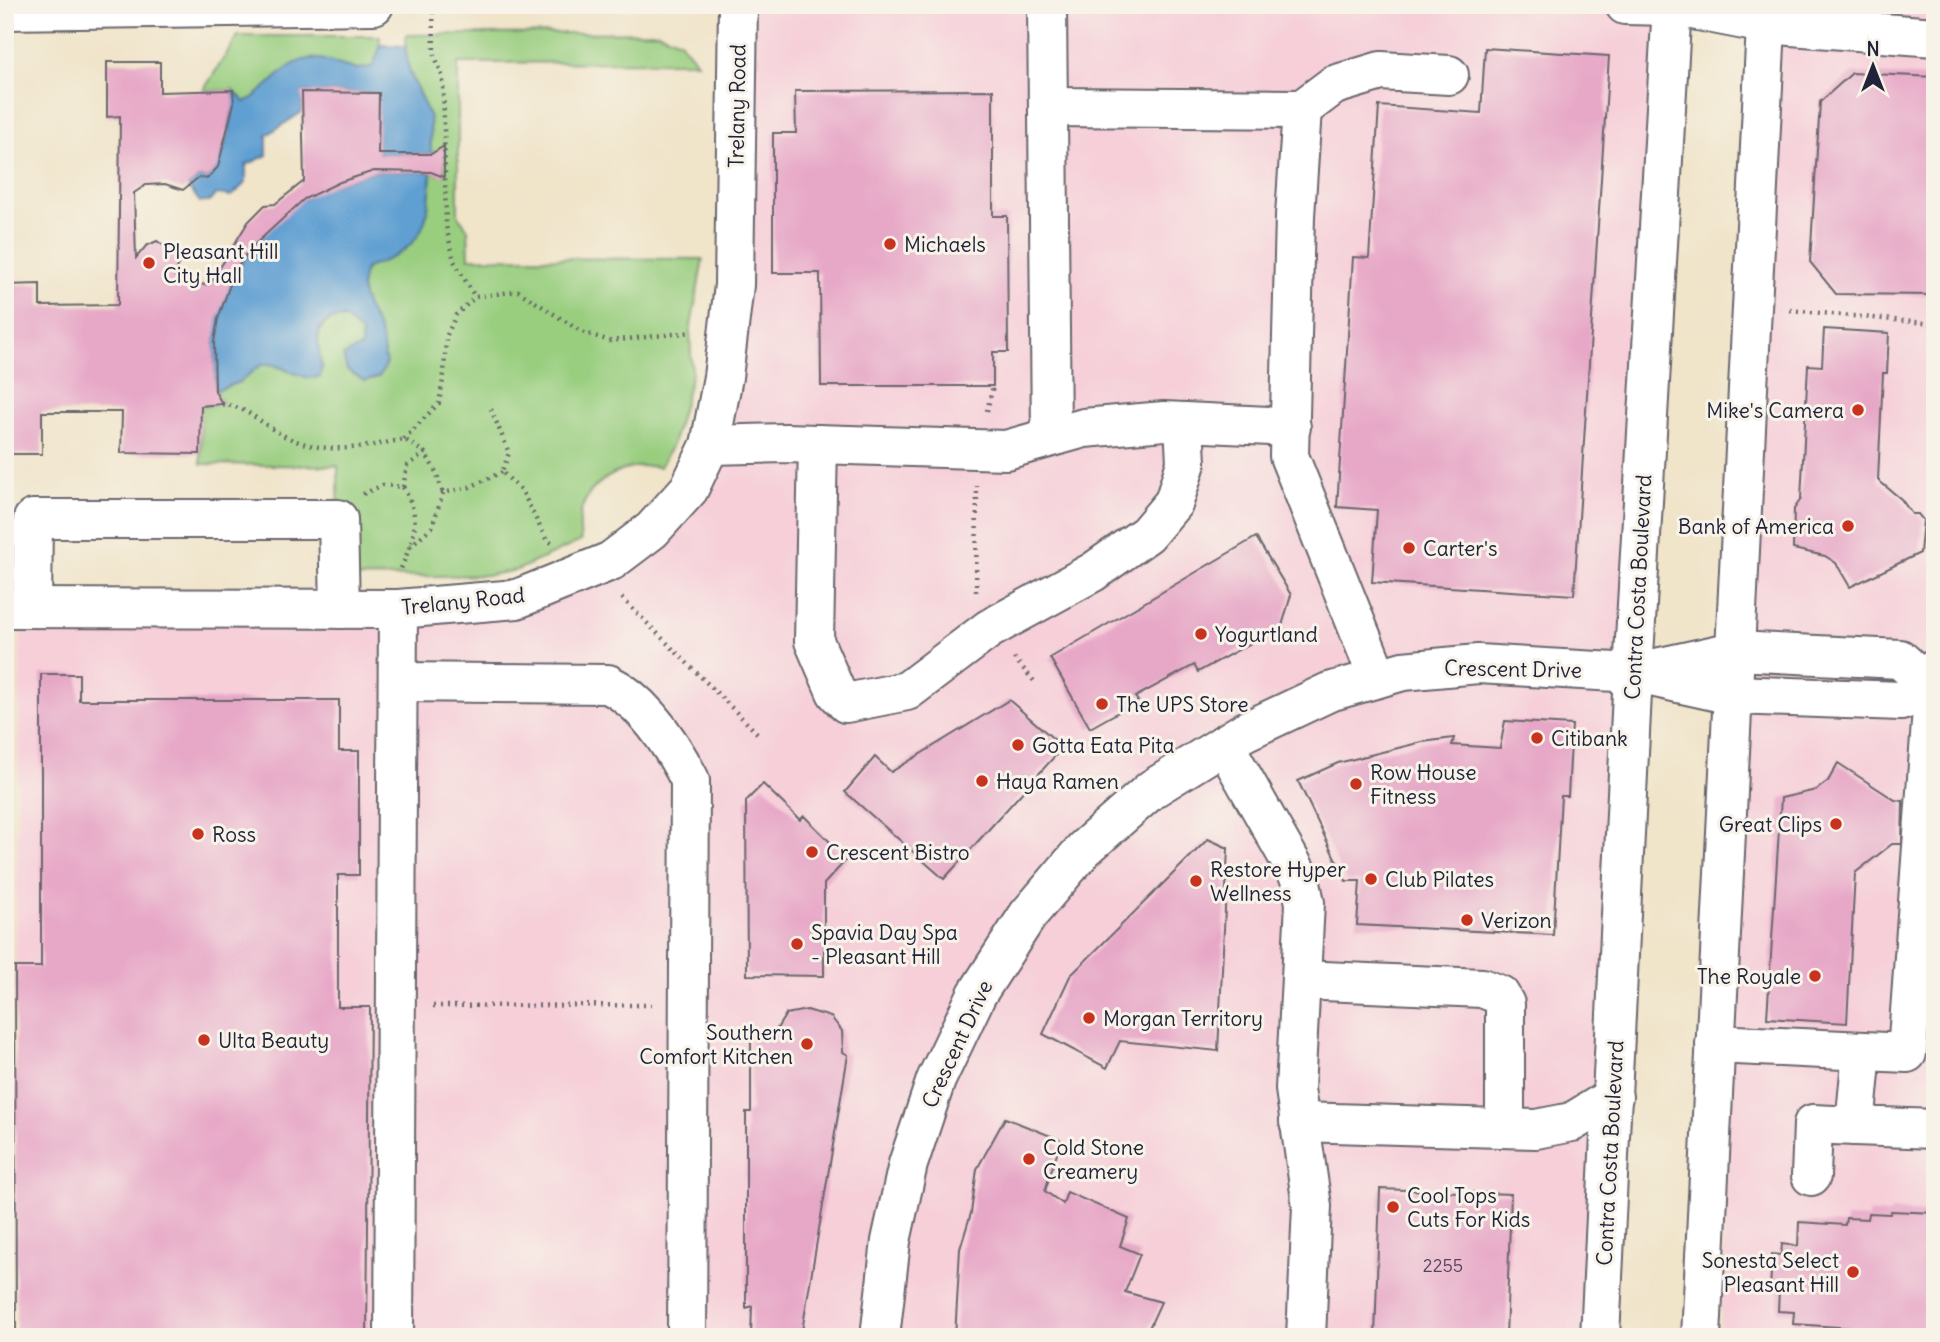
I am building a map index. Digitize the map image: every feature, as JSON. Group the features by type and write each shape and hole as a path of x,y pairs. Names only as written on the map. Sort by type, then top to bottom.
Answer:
{"main road":[{"path":"5,10 374,5"},
{"name":"Trelany Road","path":"19,608 398,609 517,599 611,561 652,530 689,489 710,445 729,330 734,285 738,5"},
{"path":"1047,5 1051,437"},
{"path":"1625,5 1672,6 1766,15 1935,37"},
{"name":"Contra Costa Boulevard","path":"1600,1337 1633,673 1672,6"},
{"path":"1701,1337 1766,15"},
{"path":"1048,107 1302,109 1334,85 1381,71 1449,75"},
{"path":"1302,109 1295,216 1289,456 1378,678"},
{"path":"710,445 818,444 1006,450 1084,428 1184,422 1291,427"},
{"path":"818,444 814,641 836,692 846,703 907,691 989,629 1093,572 1147,534 1174,502 1186,463 1184,422"},
{"path":"19,608 19,519 338,519 340,609"},
{"path":"394,1337 398,609"},
{"path":"1633,673 1734,651 1900,659 1934,682 1921,1052 1715,1044"},
{"name":"Crescent Drive","path":"880,1337 891,1241 908,1164 936,1080 977,994 1028,915 1084,849 1152,789 1224,744 1329,692 1403,671 1479,664 1633,673 1732,695 1901,701 1934,682"},
{"path":"398,682 608,684 622,691 670,742 691,780 687,1337"},
{"path":"1224,744 1300,878 1305,904 1295,1089 1312,1206 1306,1337"},
{"path":"1301,980 1482,988 1500,995 1505,1004 1505,1128"},
{"path":"1855,1126 1862,1051"},
{"path":"1299,1122 1536,1129 1572,1122 1613,1097"},
{"path":"1811,1176 1813,1124 1935,1129"},
{"path":"1703,1280 1720,1337"}],"path":[{"path":"433,5 434,53 443,78 446,226 454,261 475,297"},
{"path":"222,404 240,407 272,429 315,448 351,450 404,439 439,403 446,337 456,315 475,297 518,291 582,332 610,341 729,330"},
{"path":"1751,306 1935,324"},
{"path":"993,386 978,450 976,611 1034,681"},
{"path":"404,439 425,453 436,472 443,493 432,527 410,546"},
{"path":"398,609 398,578 417,523 413,504 403,487 407,466 425,453"},
{"path":"443,493 470,487 502,472"},
{"path":"338,519 361,495 383,485 403,487"},
{"path":"396,1006 689,1005"}],"shaded area":[{"path":"738,5 1672,6 1600,1337 16,1337 15,967 21,608 398,609 611,561 710,445"},
{"path":"1767,5 1935,5 1935,1337 1720,1337"}],"green space":[{"path":"658,32 680,41 697,62 458,63 458,215 468,230 469,258 703,259 690,332 692,373 673,443 660,467 636,467 603,480 587,497 582,508 581,541 517,570 490,575 339,578 338,466 201,464 200,406 222,404 215,391 239,382 260,365 272,364 295,374 323,368 318,350 319,334 322,328 335,319 345,318 362,333 361,347 347,370 365,381 367,315 361,284 366,268 400,253 411,244 419,234 428,208 431,172 444,176 444,147 431,154 430,118 406,63 406,35"},
{"path":"238,36 380,36 379,58 373,66 363,71 335,65 289,67 259,96 245,103 233,90 203,91"}],"water":[{"path":"381,45 405,46 410,74 430,118 431,154 378,154 378,93 303,92 302,112 267,135 267,155 246,165 246,182 232,196 216,194 209,202 200,202 188,186 199,177 207,179 219,160 230,125 233,90 245,102 283,71 309,59 325,60 356,69 373,66"},
{"path":"374,171 431,172 428,208 419,234 400,253 366,268 363,277 362,293 379,331 384,352 386,365 379,377 365,381 347,370 343,356 361,347 362,334 345,318 323,324 319,331 320,377 308,378 272,364 261,365 239,382 215,391 214,349 217,322 232,280 256,242 288,211 313,193"}],"building":[{"path":"1485,48 1609,56 1574,595 1372,582 1377,510 1337,507 1353,257 1369,258 1379,106 1481,113"},
{"name":"Pleasant Hill City Hall","path":"107,62 160,62 160,92 233,90 234,103 218,167 207,179 199,177 183,190 165,184 146,185 134,193 136,258 146,246 157,241 180,258 175,277 198,285 210,284 248,222 265,205 275,204 304,181 302,92 379,93 378,154 431,154 444,146 444,177 431,172 374,171 340,182 304,199 250,249 234,273 218,319 214,342 215,391 222,404 201,406 200,454 121,453 122,412 42,412 42,454 5,454 5,285 40,284 40,306 118,305 120,116 107,117"},
{"path":"1852,73 1935,77 1935,295 1836,294 1810,262 1820,102"},
{"name":"Michaels","path":"993,90 993,216 1007,216 1008,352 993,352 993,386 821,386 820,273 773,273 773,133 796,133 795,91"},
{"path":"1824,329 1889,333 1887,373 1883,373 1878,480 1901,499 1912,514 1918,514 1923,520 1920,553 1850,587 1836,563 1825,556 1793,549 1794,509 1801,499 1808,365 1822,366"},
{"path":"1256,537 1291,595 1282,626 1198,672 1194,665 1135,697 1138,701 1090,728 1050,658"},
{"path":"41,674 79,674 79,700 339,700 339,751 359,751 359,875 338,875 338,1007 370,1007 367,1337 16,1337 15,967 41,967"},
{"path":"1009,700 1063,747 944,879 845,792 875,757 891,772"},
{"path":"1505,721 1572,725 1568,796 1561,796 1553,935 1357,925 1360,881 1346,881 1298,781 1338,763 1422,742 1454,738 1452,745 1500,748"},
{"path":"1838,763 1895,800 1903,801 1902,844 1892,844 1855,873 1847,1023 1767,1018 1781,798 1816,790 1828,781"},
{"path":"763,784 800,820 804,816 847,859 824,884 824,976 747,975 746,801"},
{"path":"1208,839 1228,848 1218,1051 1120,1041 1107,1068 1043,1034 1070,976"},
{"path":"807,1010 831,1017 842,1031 843,1052 848,1055 801,1337 751,1337 752,1306 746,1308 746,1112 751,1112 751,1036 773,1035 786,1014"},
{"path":"1005,1118 1061,1140 1045,1191 1063,1204 1067,1192 1129,1219 1120,1246 1140,1254 1125,1292 1161,1302 1145,1337 955,1337 960,1249 971,1213 977,1169"},
{"path":"1380,1189 1511,1194 1506,1337 1375,1337"},
{"name":"Sonesta Select Pleasant Hill","path":"1891,1211 1935,1213 1935,1337 1883,1337 1884,1330 1793,1324 1794,1312 1778,1311 1779,1290 1770,1289 1772,1254 1781,1255 1782,1244 1798,1246 1799,1222 1845,1225 1846,1218 1868,1219 1869,1213 1890,1214"}],"place":[{"name":"Michaels","path":"890,244"},
{"name":"Pleasant Hill City Hall","path":"149,263"},
{"name":"Mike's Camera","path":"1858,410"},
{"name":"Bank of America","path":"1848,526"},
{"name":"Carter's","path":"1409,548"},
{"name":"Yogurtland","path":"1201,634"},
{"name":"The UPS Store","path":"1102,704"},
{"name":"Citibank","path":"1537,738"},
{"name":"Gotta Eata Pita","path":"1018,745"},
{"name":"Haya Ramen","path":"982,781"},
{"name":"Row House Fitness","path":"1356,784"},
{"name":"Great Clips","path":"1836,824"},
{"name":"Ross","path":"198,834"},
{"name":"Crescent Bistro","path":"812,852"},
{"name":"Club Pilates","path":"1371,879"},
{"name":"Restore Hyper Wellness","path":"1196,881"},
{"name":"Verizon","path":"1467,920"},
{"name":"Spavia Day Spa - Pleasant Hill","path":"797,944"},
{"name":"The Royale","path":"1815,976"},
{"name":"Morgan Territory","path":"1089,1018"},
{"name":"Ulta Beauty","path":"204,1040"},
{"name":"Southern Comfort Kitchen","path":"807,1044"},
{"name":"Cold Stone Creamery","path":"1029,1159"},
{"name":"Cool Tops Cuts For Kids","path":"1393,1207"},
{"name":"Sonesta Select Pleasant Hill","path":"1853,1272"}]}
